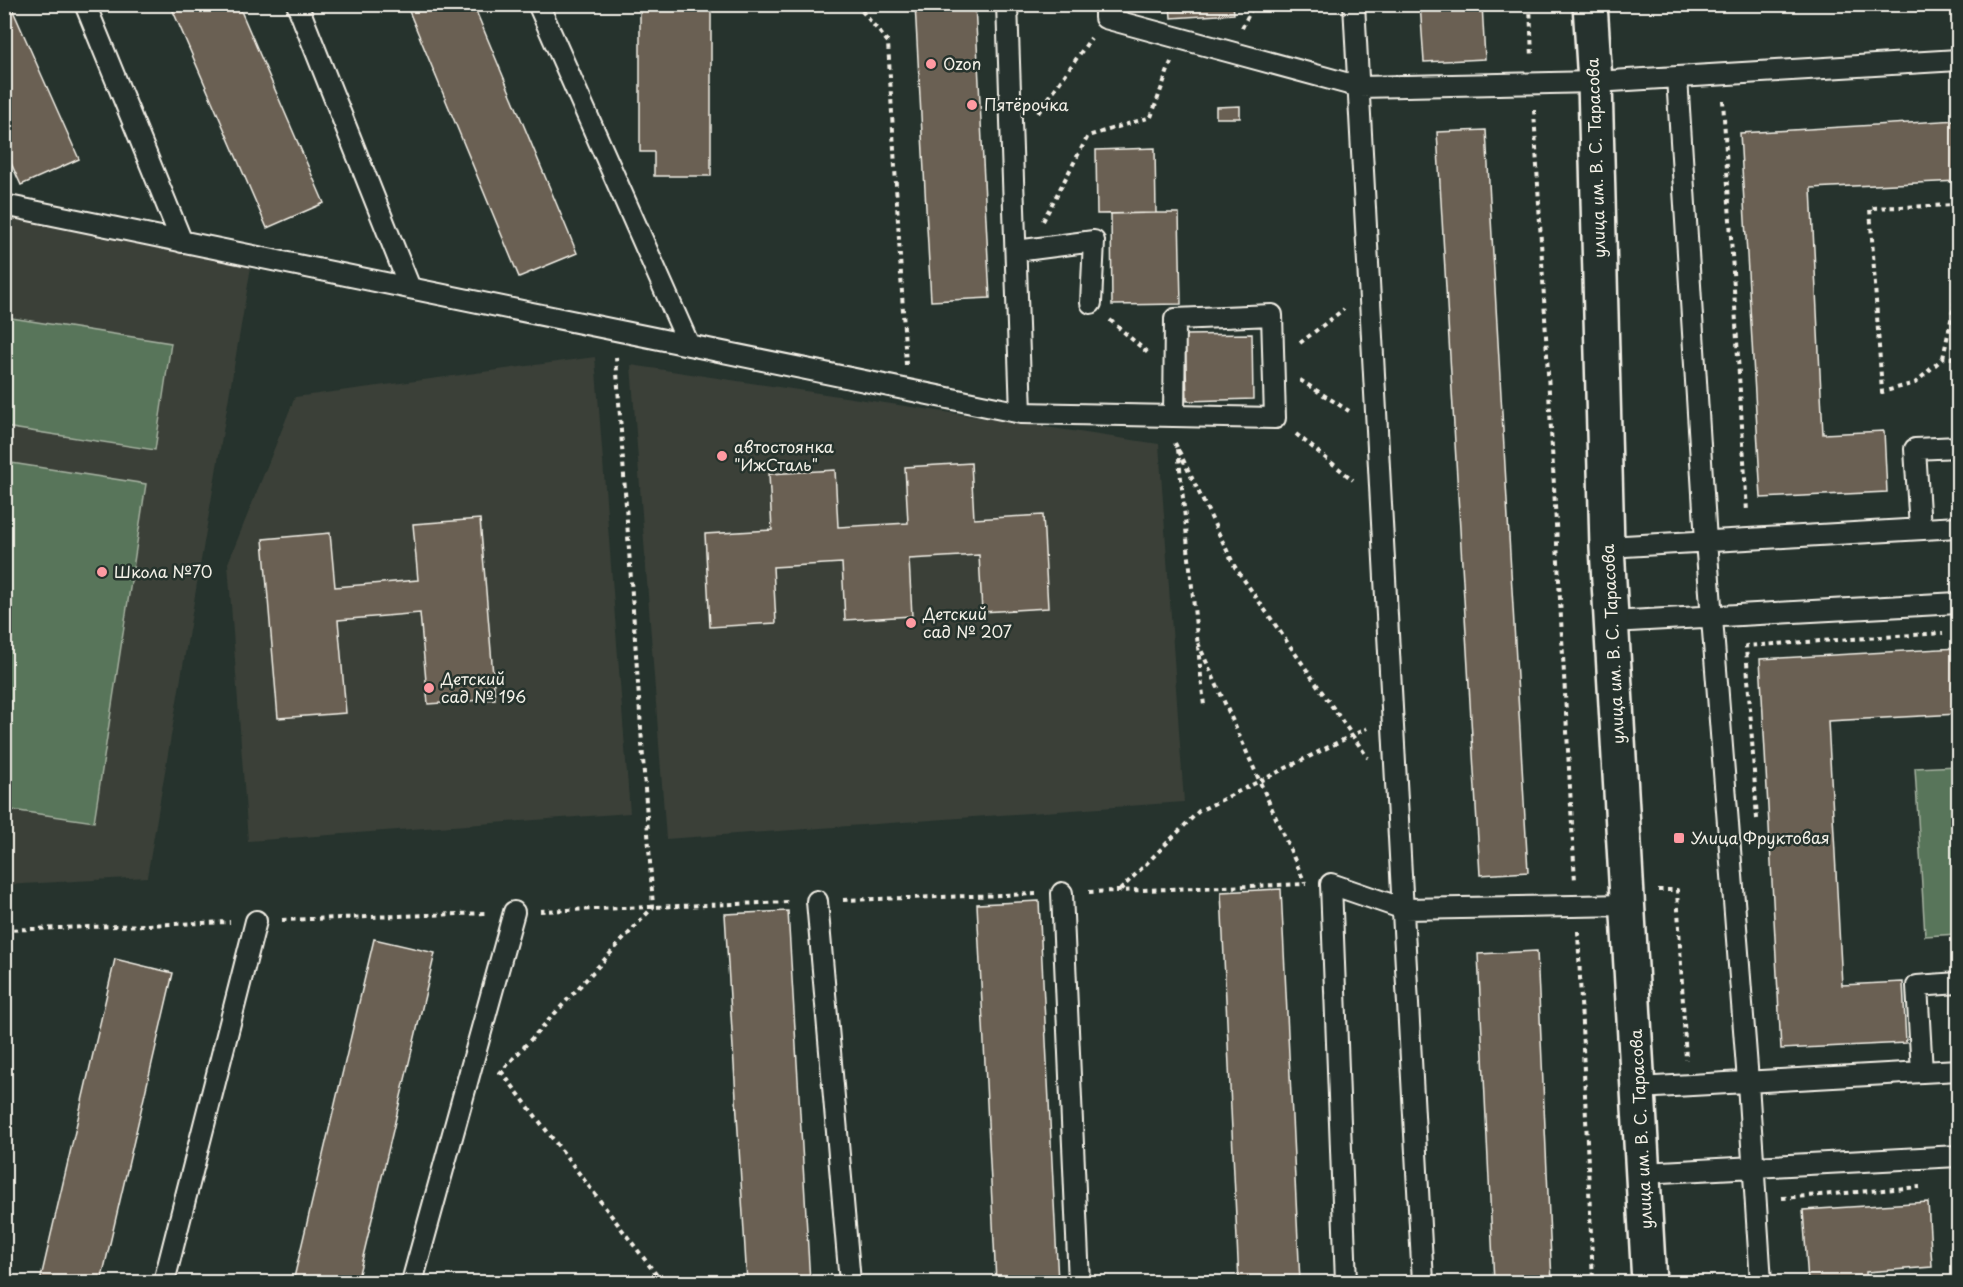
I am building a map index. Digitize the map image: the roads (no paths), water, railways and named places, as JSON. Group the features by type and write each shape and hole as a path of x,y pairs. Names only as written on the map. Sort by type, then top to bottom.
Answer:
{"main road":[{"name":"улица им. В. С. Тарасова","path":"1590,4 1607,547 1649,1282"}],"lane":[{"path":"85,4 182,242"},
{"path":"297,4 410,288"},
{"path":"538,4 688,345"},
{"path":"1007,4 1021,412"},
{"path":"1354,4 1423,1282"},
{"path":"1105,11 1179,38 1360,87 1594,82 1959,60"},
{"path":"1677,77 1706,541 1748,1082 1761,1282"},
{"path":"4,205 1021,412 1168,416 1275,418 1272,315 1175,320 1174,376 1168,416"},
{"path":"1016,251 1094,241 1091,303"},
{"path":"1920,529 1916,449 1959,447"},
{"path":"1607,547 1959,526"},
{"path":"1611,622 1959,603"},
{"path":"1346,1282 1331,884 1404,909 1628,905"},
{"path":"1062,893 1079,1282"},
{"path":"817,901 850,1282"},
{"path":"412,1282 514,912"},
{"path":"164,1282 256,921"},
{"path":"1922,1072 1917,986 1959,983"},
{"path":"1638,1088 1959,1070"},
{"path":"1643,1173 1959,1156"}],"place":[{"name":"Ozon","path":"931,64"},
{"name":"Пятёрочка","path":"972,105"},
{"name":"автостоянка \"ИжСталь\"","path":"722,456"},
{"name":"Школа №70","path":"102,572"},
{"name":"Детский сад № 207","path":"911,623"},
{"name":"Детский сад № 196","path":"429,688"},
{"name":"Улица Фруктовая","path":"1679,838"}]}
